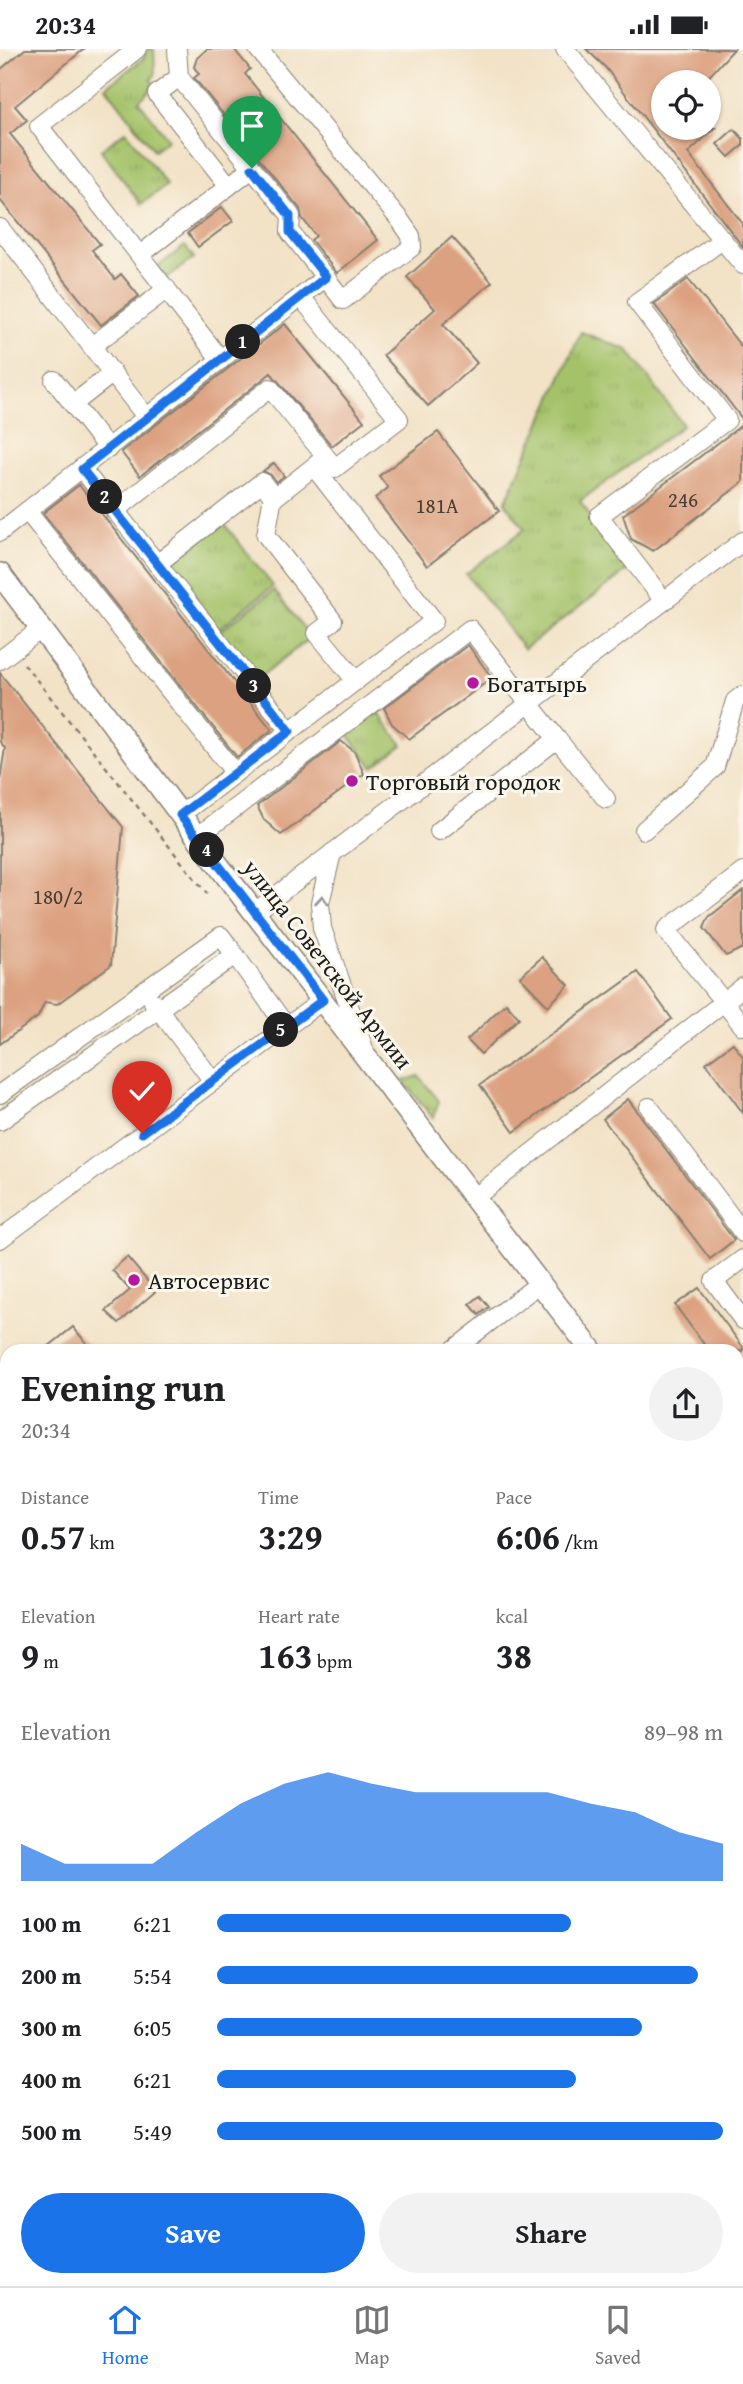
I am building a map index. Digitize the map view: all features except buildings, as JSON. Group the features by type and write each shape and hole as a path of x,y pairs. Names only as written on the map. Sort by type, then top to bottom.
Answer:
{"main road":[{"name":"улица Советской Армии","path":"0,574 180,815 587,1344"}],"street":[{"path":"137,49 39,125 221,360"},
{"path":"179,50 179,77 290,216 290,232 343,300 412,247 411,236 258,49"},
{"path":"565,49 743,265"},
{"path":"179,77 157,94 229,186"},
{"path":"140,255 252,168"},
{"path":"0,228 147,418"},
{"path":"664,601 600,516 727,420 637,302 722,240"},
{"path":"0,532 326,277"},
{"path":"92,346 167,289"},
{"path":"301,297 398,419 335,468 320,462"},
{"path":"73,404 113,373"},
{"path":"54,380 108,449"},
{"path":"116,511 270,388 434,621 180,815"},
{"path":"273,496 274,498 320,462"},
{"path":"82,469 290,731"},
{"path":"157,564 262,482 273,496 266,535 333,621 317,633 356,681 354,682"},
{"path":"27,511 235,773"},
{"path":"255,912 743,541"},
{"path":"7,655 41,629"},
{"path":"197,837 470,629 606,799"},
{"path":"643,830 715,767 735,701 743,695"},
{"path":"439,831 557,739"},
{"path":"332,853 320,904 322,928 367,1058"},
{"path":"743,872 666,930 743,1026"},
{"path":"0,1094 221,936 286,1026"},
{"path":"0,1121 235,955"},
{"path":"474,1198 743,987"},
{"path":"144,991 213,1081"},
{"path":"0,1239 323,1000"},
{"path":"649,1107 743,1233"},
{"path":"743,1259 714,1281 743,1320"},
{"path":"461,1344 540,1283"}],"path":[{"path":"7,655 208,894"}],"green space":[{"path":"145,49 154,49 155,75 151,80 155,85 139,101 168,139 154,150 106,87 144,58"},
{"path":"126,131 167,185 141,204 101,150"},
{"path":"185,246 194,258 165,279 156,268"},
{"path":"581,332 628,350 683,425 580,501 628,570 524,649 466,574 525,529 505,503"},
{"path":"223,522 273,586 218,629 168,565"},
{"path":"274,590 311,637 256,680 219,632"},
{"path":"375,709 403,745 373,767 345,731"},
{"path":"419,1076 439,1101 433,1118 403,1081"}],"place":[{"name":"Богатырь","path":"473,683"},
{"name":"Торговый городок","path":"352,781"},
{"name":"Автосервис","path":"134,1280"}],"route":[{"path":"142,1133 323,1000 180,815 290,731 82,469 326,277 290,232 290,216 252,168"}]}
